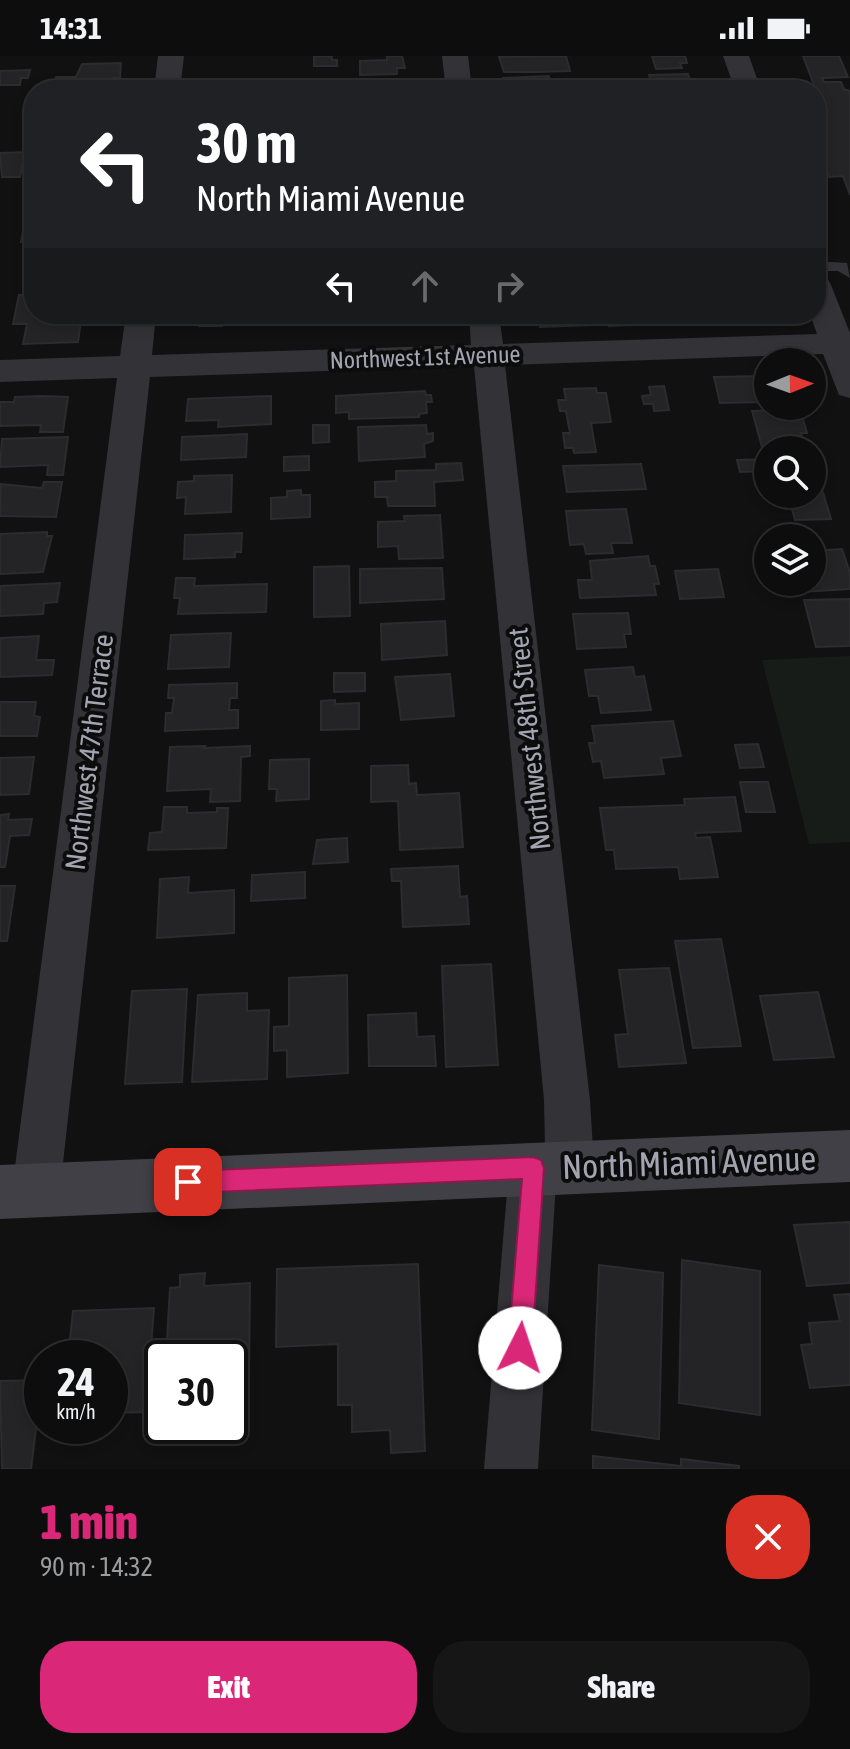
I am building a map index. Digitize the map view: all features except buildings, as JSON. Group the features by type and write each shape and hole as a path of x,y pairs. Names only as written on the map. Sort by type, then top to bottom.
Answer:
{"main road":[{"name":"North Miami Avenue","path":"18,1191 552,1166 850,1156"}],"street":[{"path":"168,80 171,56"},
{"path":"455,56 458,80"},
{"path":"736,56 744,80"},
{"path":"826,307 843,344 850,387"},
{"name":"Northwest 47th Terrace","path":"18,1191 140,324"},
{"name":"Northwest 48th Street","path":"485,324 567,1100 552,1166 511,1469"},
{"name":"Northwest 1st Avenue","path":"0,371 843,344"}],"lane":[{"path":"826,266 842,266 850,273"}],"shaded area":[{"path":"850,656 850,842 809,844 762,660"}],"route":[{"path":"188,1182 533,1168 520,1348"}]}
